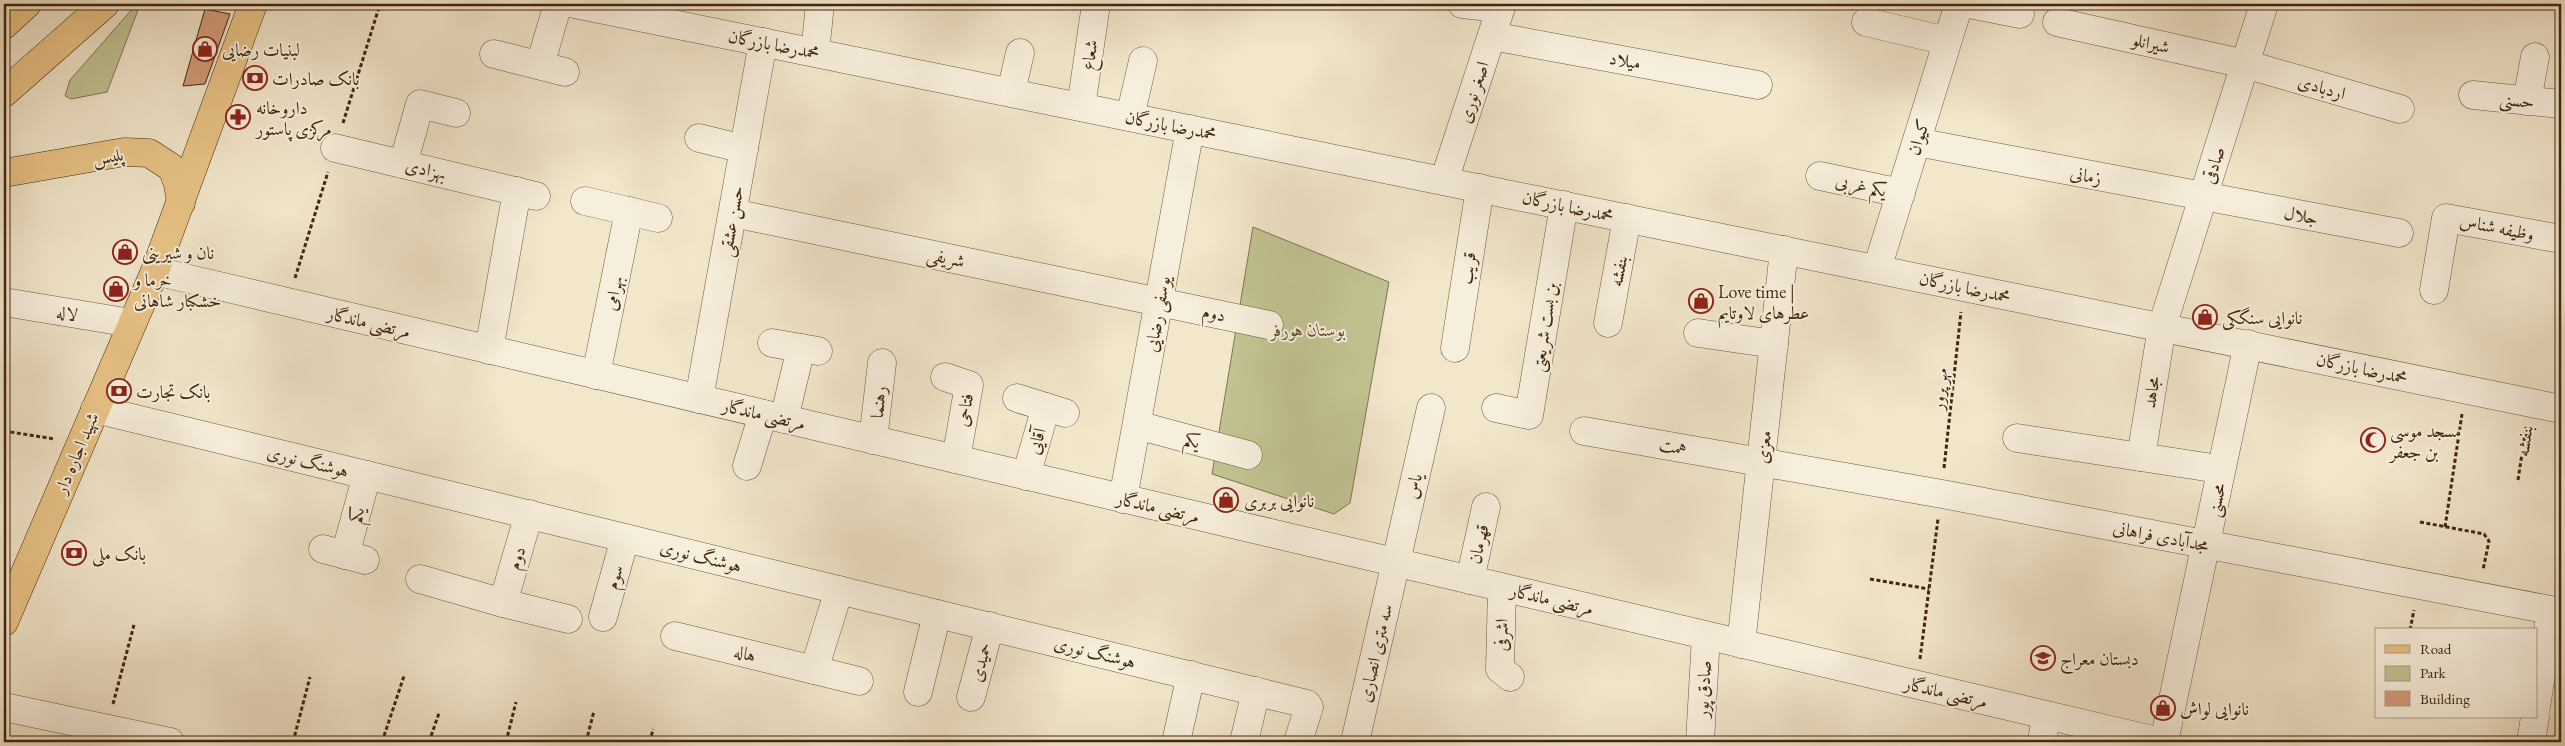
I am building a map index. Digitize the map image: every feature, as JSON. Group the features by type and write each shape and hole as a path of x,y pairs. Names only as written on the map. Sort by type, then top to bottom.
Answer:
{"main road":[{"path":"4,25 27,4"},
{"path":"4,93 105,4"},
{"name":"شهید اجاره دار","path":"4,622 155,271 253,4"},
{"name":"پلیس","path":"4,173 124,152 149,153 172,168 178,184 181,203"}],"street":[{"path":"494,54 553,69 558,4"},
{"name":"محمدرضا بازرگان","path":"575,4 2561,409"},
{"path":"816,43 820,4"},
{"name":"شعاع","path":"1082,107 1096,4"},
{"path":"1462,4 1501,6"},
{"name":"کیوان","path":"1877,269 1959,4"},
{"path":"1969,4 2020,14"},
{"name":"صادقی","path":"2162,327 2264,4"},
{"name":"اصغر نوری","path":"1444,181 1501,6"},
{"path":"1866,22 1947,41"},
{"name":"شیرانلو","path":"2057,22 2245,64"},
{"name":"میلاد","path":"1492,36 1758,85"},
{"name":"حسن عشقی","path":"699,399 764,42"},
{"path":"1011,92 1020,52"},
{"path":"2527,101 2535,57"},
{"path":"1130,117 1142,61"},
{"name":"اردبادی","path":"2245,64 2400,109"},
{"name":"حسنی","path":"2474,95 2561,104"},
{"path":"402,164 420,104 456,113"},
{"name":"یوسفی رضایی","path":"1123,499 1190,129"},
{"path":"699,138 744,149"},
{"name":"زمانی","path":"1917,142 2203,197"},
{"name":"بهزادی","path":"335,148 526,193 489,350"},
{"name":"یکم غربی","path":"1820,176 1901,193"},
{"name":"قریب","path":"1455,348 1480,188"},
{"name":"جلال","path":"2203,197 2399,233"},
{"path":"585,201 658,218"},
{"name":"بن بست شریعتی","path":"1496,408 1529,415 1564,205"},
{"name":"بهرامی","path":"596,375 630,211"},
{"name":"شریفی","path":"733,213 1159,302"},
{"name":"بنفشه","path":"1608,323 1627,218"},
{"name":"وظیفه شناس","path":"2434,290 2446,218 2561,239"},
{"name":"معزی","path":"1741,644 1784,250"},
{"name":"مرتضی ماندگار","path":"155,271 1916,685 2046,716 2125,738 2162,742"},
{"name":"لاله","path":"4,302 131,323"},
{"name":"دوم","path":"1159,302 1269,325"},
{"name":"مجاهد","path":"2141,457 2162,327"},
{"path":"1698,333 1774,344"},
{"path":"748,466 809,350 772,343"},
{"name":"محسنی","path":"2162,742 2207,544 2248,344"},
{"name":"رهنما","path":"874,440 882,364"},
{"name":"فتاحی","path":"945,377 969,385 956,459"},
{"name":"آقایی","path":"1016,398 1055,410 1026,476"},
{"name":"یاس","path":"1396,563 1431,408"},
{"name":"هوشنگ نوری","path":"95,409 1307,704 1309,707 1298,742"},
{"name":"یکم","path":"1137,425 1248,455"},
{"name":"همت","path":"1584,432 1761,461"},
{"path":"2018,438 2206,467"},
{"name":"مجدآبادی فراهانی","path":"1761,461 2556,611"},
{"name":"یکم","path":"344,555 367,475"},
{"name":"قهرمان","path":"1470,580 1488,508"},
{"name":"دوم","path":"503,602 529,514"},
{"name":"سوم","path":"602,617 625,538"},
{"name":"سه متری انصاری","path":"1355,742 1396,563"},
{"path":"420,579 568,619"},
{"name":"اشرفی","path":"1502,588 1500,670 1510,677"},
{"path":"814,670 839,590"},
{"path":"2538,697 2556,611"},
{"path":"918,692 937,614"},
{"name":"حمیدی","path":"971,697 990,626"},
{"name":"هاله","path":"676,636 859,682"},
{"name":"صادق پور","path":"1700,742 1706,636"},
{"path":"1176,742 1191,675"},
{"path":"1244,742 1256,691"},
{"path":"4,707 170,742"},
{"path":"2042,742 2046,716"},
{"path":"2531,742 2535,718"}],"path":[{"name":"مهر پرور","path":"1916,685 1942,494 1964,287"},
{"path":"2445,527 2466,389"},
{"name":"بنفشه","path":"2518,480 2529,402"},
{"path":"4,431 81,444"},
{"path":"2420,522 2484,534 2487,537 2489,541 2478,597"},
{"path":"1870,579 1929,589"},
{"path":"106,729 134,625"},
{"path":"382,742 404,676"},
{"path":"293,742 310,677"},
{"path":"506,742 516,702"},
{"path":"586,742 594,711"},
{"path":"429,742 439,712"},
{"path":"650,742 653,728"}],"green space":[{"path":"134,7 138,10 107,92 71,99 65,96 70,80"},
{"name":"بوستان هورفر","path":"1253,227 1389,282 1350,503 1334,514 1212,474"}],"building":[{"name":"لبنیات رضایی","path":"205,9 230,14 205,84 183,86"}],"place":[{"name":"لبنیات رضایی","path":"205,49"},
{"name":"بانک صادرات","path":"255,78"},
{"name":"داروخانه مرکزی پاستور","path":"238,117"},
{"name":"نان و شیرینی","path":"125,252"},
{"name":"خرما و خشکبار شاهانی","path":"116,289"},
{"name":"Love time | عطرهای لاوتایم","path":"1701,301"},
{"name":"نانوایی سنگکی","path":"2205,317"},
{"name":"بانک تجارت","path":"119,391"},
{"name":"مسجد موسی بن جعفر","path":"2373,440"},
{"name":"نانوایی بربری","path":"1226,500"},
{"name":"بانک ملی","path":"74,553"},
{"name":"دبستان معراج","path":"2043,658"},
{"name":"نانوایی لواش","path":"2163,708"}]}
